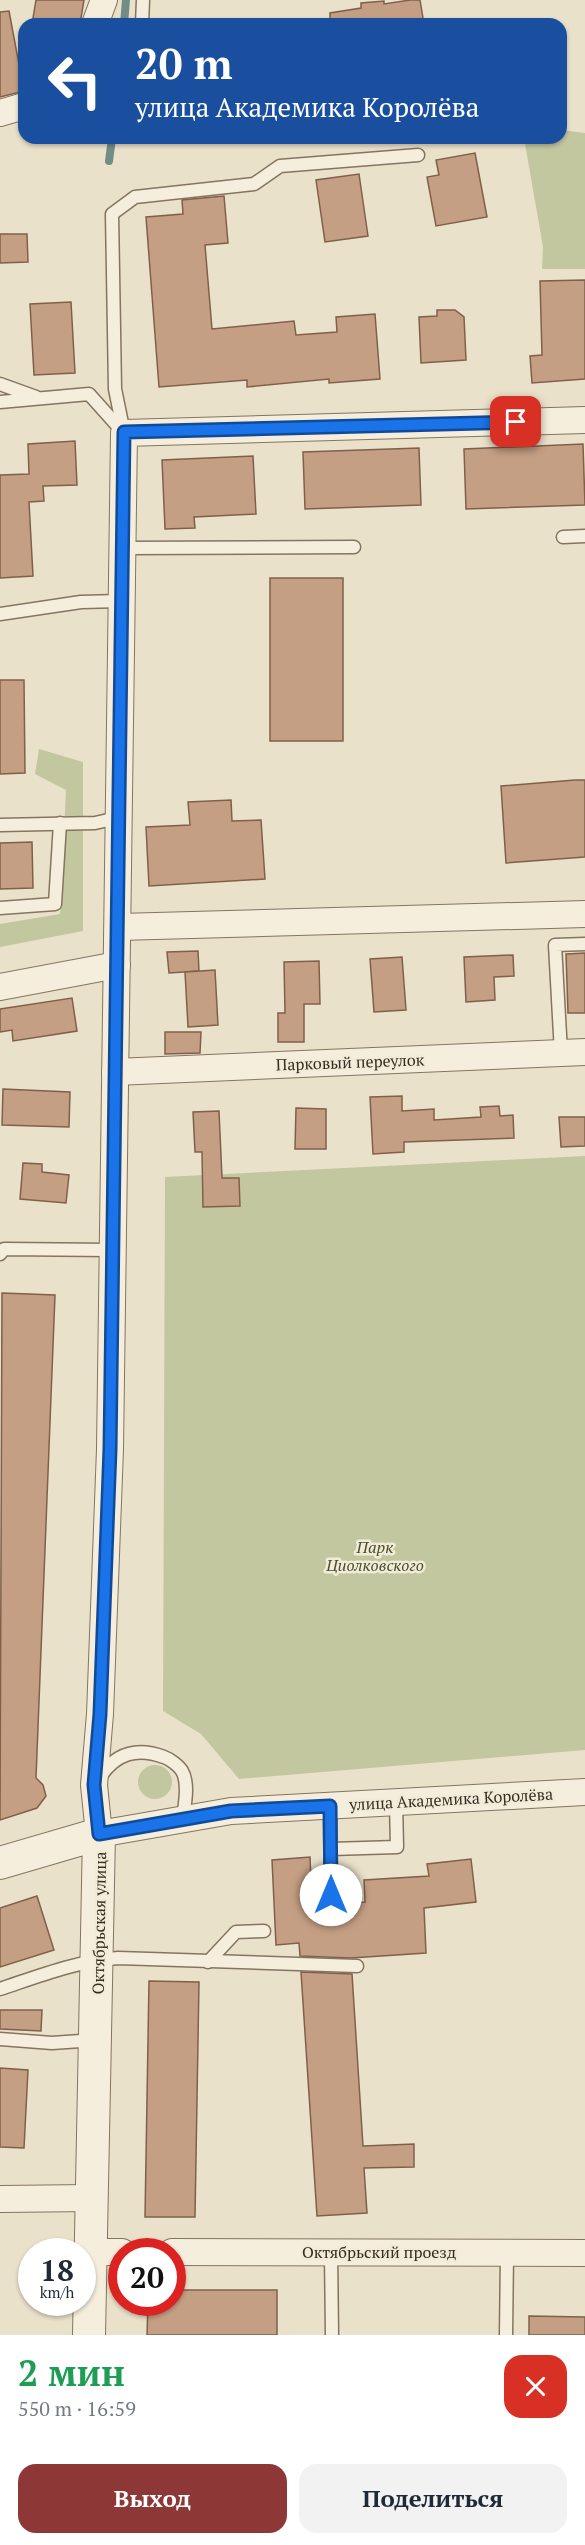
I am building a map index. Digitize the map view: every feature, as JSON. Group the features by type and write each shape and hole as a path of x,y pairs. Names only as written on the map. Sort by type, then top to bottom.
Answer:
{"street":[{"path":"97,18 104,0"},
{"path":"0,113 18,108"},
{"path":"124,432 585,420"},
{"name":"Октябрьская улица","path":"89,2335 107,2252 91,2198 99,1960 99,1834 94,1785 100,1714 110,1449 119,927 117,818 124,432"},
{"path":"119,927 585,914"},
{"path":"0,987 117,965"},
{"name":"Парковый переулок","path":"115,1072 573,1052"},
{"name":"улица Академика Королёва","path":"0,1863 99,1834 231,1811 585,1792"},
{"path":"0,2199 91,2198"},
{"name":"Октябрьский проезд","path":"186,2252 585,2253"}],"lane":[{"path":"142,18 143,0"},
{"path":"124,432 116,389 112,214 135,197 254,184 280,166 418,155"},
{"path":"0,384 39,398"},
{"path":"0,402 89,394 124,432"},
{"path":"563,537 585,536"},
{"path":"123,548 354,547"},
{"path":"0,614 81,602 120,601"},
{"path":"0,825 95,823 117,818"},
{"path":"0,908 55,904 60,823"},
{"path":"573,1052 555,945 585,944"},
{"path":"0,1254 4,1249 112,1250"},
{"path":"94,1785 109,1763 128,1752 149,1751 169,1759 183,1772 186,1794 183,1818"},
{"path":"331,1849 397,1847 396,1803"},
{"path":"330,1806 331,1895"},
{"path":"208,1962 236,1932 264,1930"},
{"path":"0,1989 99,1960 357,1966"},
{"path":"0,2039 52,2043 97,2040"},
{"path":"331,2253 332,2335"},
{"path":"506,2335 507,2253"}],"green space":[{"path":"567,131 585,133 585,269 542,269 543,247 525,144 567,144"},
{"path":"39,749 83,762 83,931 0,947 0,924 60,914 66,790 35,774"},
{"name":"Парк Циолковского","path":"585,1156 585,1750 239,1779 201,1734 163,1711 165,1177"},
{"path":"155,1765 167,1770 172,1782 167,1794 155,1799 143,1794 138,1782 143,1770"}],"building":[{"path":"36,0 84,0 81,18 33,18"},
{"path":"420,0 423,18 330,18 330,13 361,8 361,3 384,1 384,4"},
{"path":"9,11 18,59 18,92 0,97 0,12"},
{"path":"475,153 487,217 436,226 427,177 439,175 436,160"},
{"path":"359,174 368,236 325,242 316,180"},
{"path":"224,196 228,243 205,245 212,329 294,321 296,335 337,332 336,317 375,314 380,379 329,383 329,379 247,387 247,380 159,387 146,217 183,214 182,200"},
{"path":"0,234 27,234 28,262 0,263"},
{"path":"585,280 585,379 532,383 530,356 542,355 540,281"},
{"path":"71,302 75,373 34,375 30,304"},
{"path":"437,310 455,310 464,317 466,360 421,363 419,317 437,316"},
{"path":"75,441 77,485 43,486 44,501 29,502 33,576 0,578 0,475 29,474 28,444"},
{"path":"583,444 585,505 466,509 464,449"},
{"path":"419,448 421,505 305,509 303,452"},
{"path":"253,456 256,514 194,517 195,528 165,529 162,460"},
{"path":"270,578 343,578 343,741 270,741"},
{"path":"0,680 24,680 25,773 0,774"},
{"path":"585,780 585,857 506,863 501,786"},
{"path":"231,800 232,821 261,820 265,879 149,886 146,827 190,825 188,802"},
{"path":"32,842 33,888 0,889 0,843"},
{"path":"198,951 199,971 169,973 167,952"},
{"path":"585,953 585,1013 568,1013 566,954"},
{"path":"513,955 514,976 494,977 495,1000 466,1002 464,957"},
{"path":"402,957 406,1010 374,1012 370,959"},
{"path":"319,961 320,1004 304,1004 304,1042 278,1042 278,1013 285,1013 284,962"},
{"path":"215,970 218,1025 188,1027 185,972"},
{"path":"72,998 77,1031 13,1041 12,1030 0,1032 0,1009"},
{"path":"165,1032 201,1032 200,1053 165,1054"},
{"path":"3,1089 70,1092 69,1127 2,1125"},
{"path":"402,1096 402,1111 434,1109 434,1120 481,1117 480,1107 499,1106 500,1116 513,1115 514,1138 404,1142 404,1152 373,1154 370,1097"},
{"path":"296,1108 326,1109 326,1149 295,1149"},
{"path":"219,1111 222,1178 239,1178 240,1206 203,1207 202,1152 195,1152 193,1112"},
{"path":"559,1117 585,1117 585,1146 561,1147"},
{"path":"23,1163 42,1164 42,1172 69,1175 66,1203 20,1199"},
{"path":"2,1293 55,1295 36,1778 43,1785 46,1796 37,1808 0,1820"},
{"path":"310,1857 312,1905 365,1902 364,1880 429,1876 427,1864 471,1859 476,1902 424,1908 426,1953 351,1958 300,1956 299,1943 276,1945 272,1860"},
{"path":"37,1896 54,1950 0,1967 0,1908"},
{"path":"301,1972 352,1974 363,2146 414,2144 414,2167 364,2168 367,2213 317,2216"},
{"path":"149,1981 199,1982 195,2217 145,2217"},
{"path":"0,2010 42,2010 41,2031 0,2029"},
{"path":"0,2068 28,2070 24,2148 0,2147"},
{"path":"186,2290 277,2290 277,2335 147,2335 148,2316 186,2316"},
{"path":"529,2316 585,2317 585,2335 529,2335"}],"waterway":[{"path":"124,18 126,0"},
{"path":"109,161 111,144"}],"route":[{"path":"331,1895 330,1806 231,1811 99,1834 94,1785 100,1714 110,1449 112,1228 119,927 117,818 124,432 516,422"}]}
